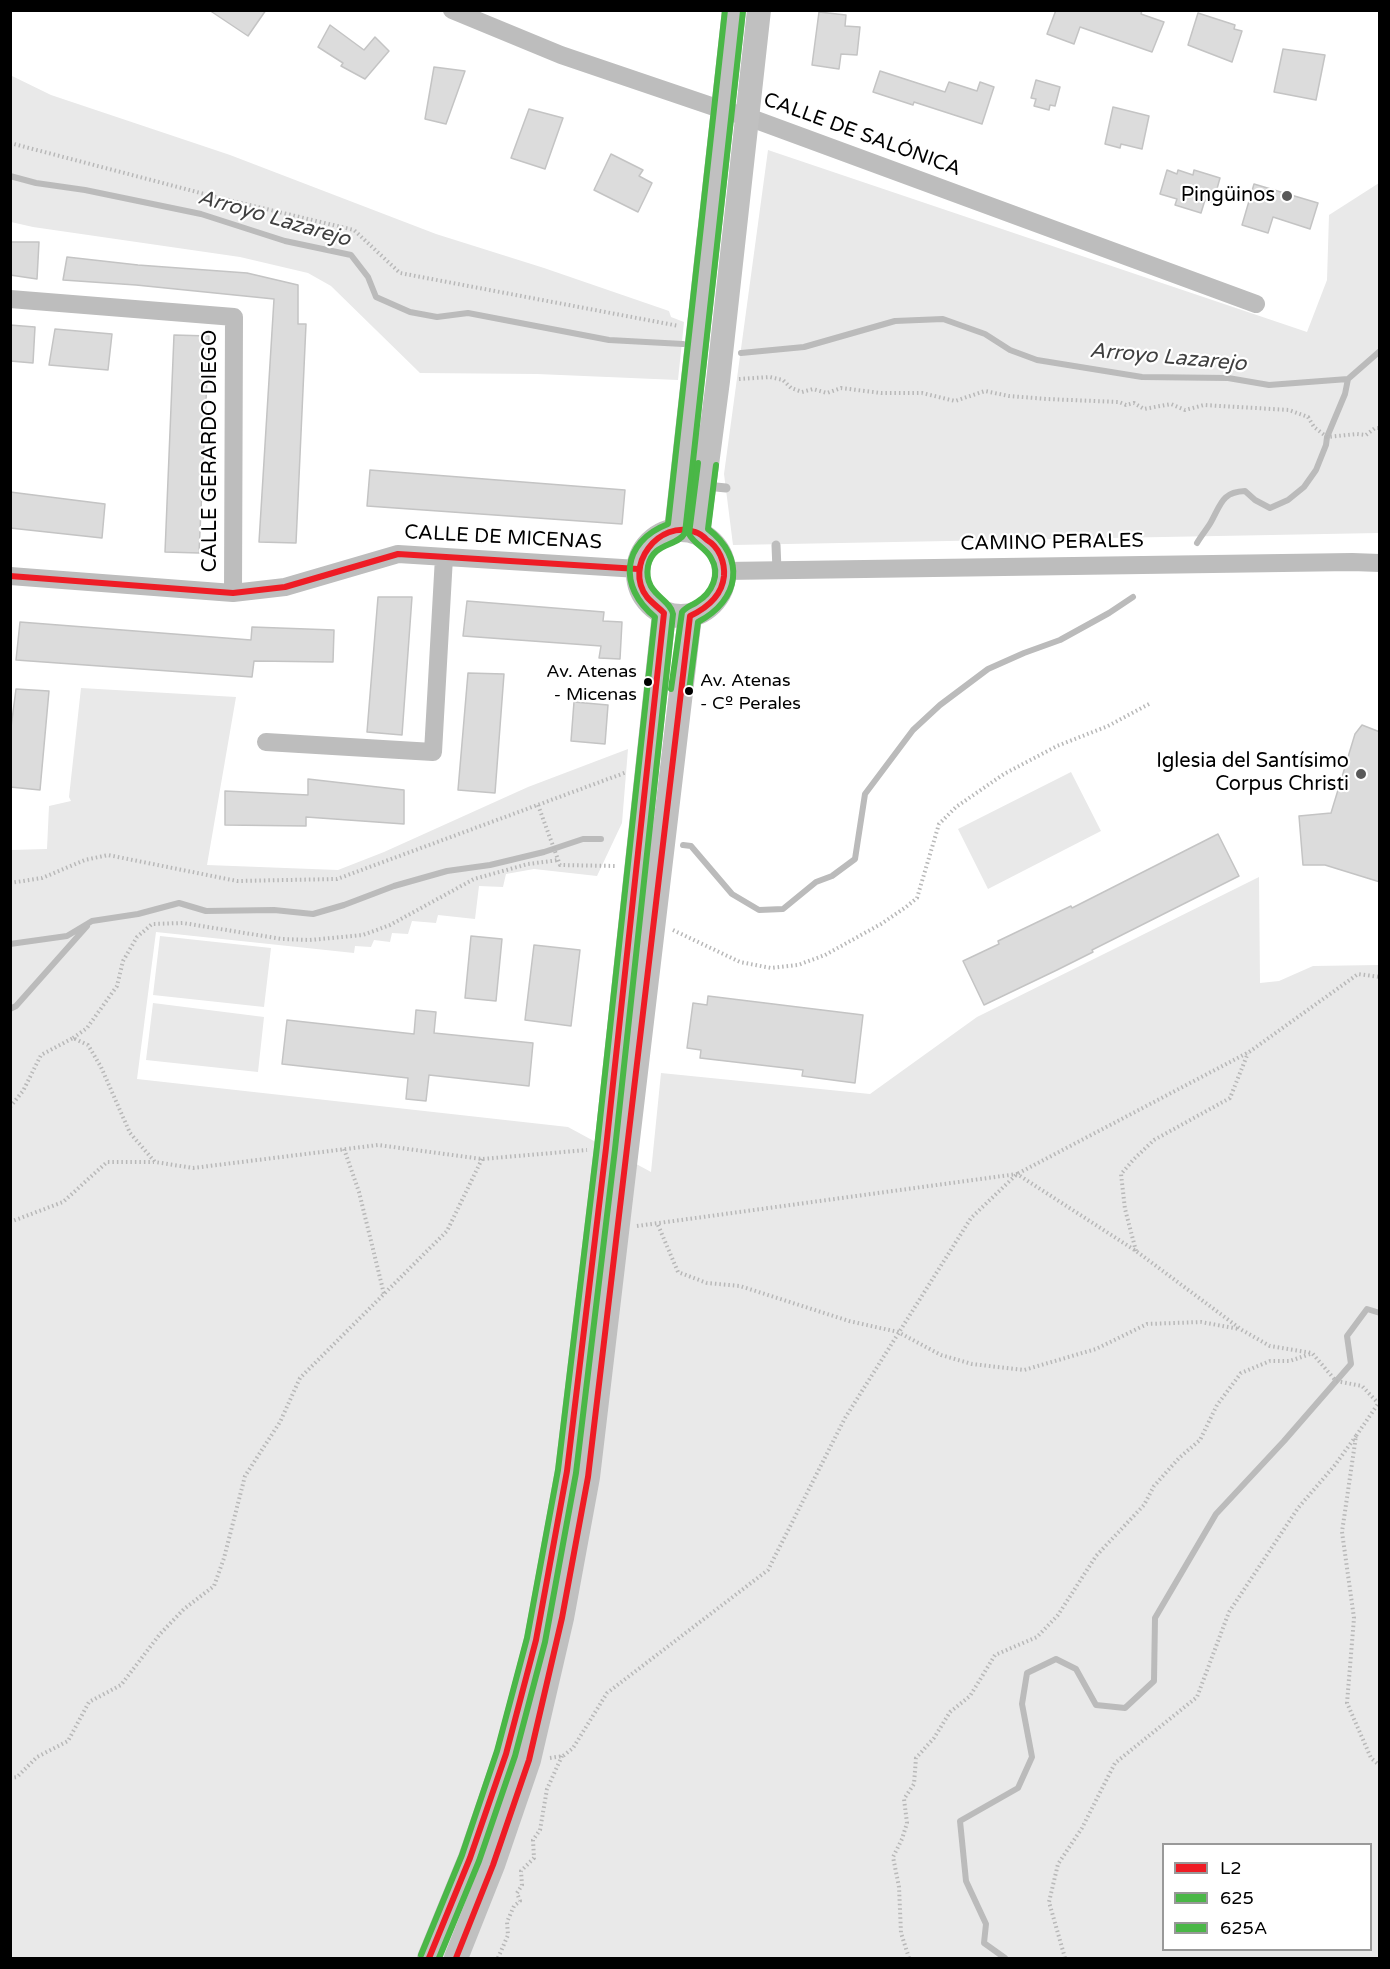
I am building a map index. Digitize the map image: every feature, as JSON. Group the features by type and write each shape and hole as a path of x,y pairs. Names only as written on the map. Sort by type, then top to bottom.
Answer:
{"main road":[{"path":"687,532 698,330 734,10"},
{"path":"687,532 715,487 718,381 759,10"},
{"path":"687,532 708,540 717,548 724,571 723,586 716,600 704,610 690,615 677,616 664,613 653,606 644,595 639,582 638,569 641,557 655,539 665,533 687,532"},
{"path":"429,1959 470,1858 506,1754 536,1640 567,1471 606,1148 664,613"},
{"path":"456,1959 493,1865 529,1760 562,1618 588,1477 690,615"}],"street":[{"name":"CALLE DE SALÓNICA","path":"452,10 561,55 748,117 1257,304"},
{"name":"CALLE GERARDO DIEGO","path":"10,299 234,317 234,592"},
{"name":"CALLE DE MICENAS","path":"10,576 234,592 285,587 398,554 638,569"},
{"path":"266,742 433,752 444,557"},
{"name":"CAMINO PERALES","path":"724,571 1306,562 1380,563"}],"lane":[{"path":"776,545 777,570"}],"path":[{"path":"10,143 216,197 354,230 400,273 698,330"},
{"path":"718,381 770,377 783,380 791,388 802,392 813,388 827,393 841,388 882,393 922,393 955,401 984,391 1009,396 1119,402 1126,405 1134,403 1144,409 1171,404 1185,410 1204,405 1289,410 1308,417 1314,427 1327,437 1366,435 1375,428 1380,428"},
{"path":"665,926 740,962 771,968 798,965 825,955 881,924 917,898 939,824 956,807 1004,774 1057,746 1108,726 1149,704"},
{"path":"10,884 42,878 85,860 108,855 237,881 337,879 636,769"},
{"path":"538,805 560,865 626,866"},
{"path":"10,1107 23,1091 41,1055 87,1028 117,986 123,961 136,937 152,924 183,923 282,939 310,940 363,935 390,925 474,879 528,864 559,860"},
{"path":"498,1959 508,1935 507,1922 514,1906 520,1901 517,1893 522,1885 521,1871 534,1858 533,1840 540,1830 547,1789 563,1756 573,1748 607,1693 768,1570 845,1418 971,1218 1017,1174 1249,1052 1358,974 1380,977"},
{"path":"73,1038 88,1045 101,1067 130,1133 155,1162"},
{"path":"1136,1251 1125,1209 1121,1174 1155,1140 1230,1098 1249,1052"},
{"path":"10,1222 63,1202 107,1162 155,1162 194,1168 378,1145 482,1160 606,1148"},
{"path":"344,1149 359,1192 384,1294"},
{"path":"10,1778 17,1777 37,1757 69,1741 89,1702 121,1685 160,1634 184,1609 214,1586 224,1558 245,1476 280,1422 300,1378 447,1231 482,1160"},
{"path":"619,1228 658,1225 1017,1174 1136,1251 1242,1330 1270,1346 1312,1353 1336,1381 1362,1386 1379,1402 1335,1465 1298,1508 1228,1612 1197,1698 1115,1763 1082,1828 1058,1864 1049,1902 1065,1959"},
{"path":"658,1225 678,1272 707,1283 740,1286 849,1322 898,1332 941,1355 972,1364 1024,1370 1096,1349 1148,1324 1201,1322 1242,1330"},
{"path":"909,1959 901,1933 898,1887 893,1857 907,1823 904,1799 914,1784 916,1758 934,1738 950,1712 970,1696 995,1655 1037,1637 1058,1615 1096,1556 1144,1505 1154,1486 1179,1458 1200,1440 1217,1405 1241,1373 1270,1361 1290,1361 1312,1353"},
{"path":"1356,1436 1342,1532 1354,1618 1347,1702 1371,1758 1380,1766"},
{"path":"529,1760 563,1756"}],"shaded area":[{"path":"10,75 51,95 230,155 436,234 669,311 671,317 684,322 678,380 537,374 420,373 331,286 308,273 240,257 11,222"},
{"path":"768,150 1307,332 1327,280 1329,215 1379,183 1379,533 733,545 724,474"},
{"path":"81,688 236,697 207,865 338,870 384,852 528,787 628,749 622,823 597,876 534,869 506,874 503,887 479,886 475,919 438,915 436,923 412,921 408,934 392,933 390,942 374,940 371,947 355,946 354,953 156,932 137,1079 568,1127 651,1172 661,1073 870,1094 977,1017 1259,877 1260,983 1279,981 1313,966 1379,965 1379,1958 11,1958 10,850 47,849 49,806 71,801 69,797"},
{"path":"1071,772 1101,831 988,889 958,829"},
{"path":"160,936 271,948 264,1007 153,995"},
{"path":"153,1003 264,1017 258,1072 146,1060"}],"building":[{"path":"209,10 266,10 248,36"},
{"path":"1056,10 1142,10 1141,14 1164,22 1152,52 1080,27 1074,44 1047,34"},
{"path":"819,12 846,15 845,26 860,27 857,55 841,54 839,69 812,65"},
{"path":"1198,13 1235,25 1234,29 1242,31 1232,62 1188,45"},
{"path":"330,25 364,50 375,37 389,51 365,79 341,66 343,63 318,47"},
{"path":"1283,49 1325,55 1316,100 1274,92"},
{"path":"434,67 465,71 446,124 425,119"},
{"path":"880,71 945,92 949,82 977,91 980,82 994,87 982,124 914,102 913,105 873,92"},
{"path":"1036,80 1060,87 1055,106 1050,105 1049,110 1034,106 1036,99 1031,98"},
{"path":"1113,107 1149,116 1142,149 1121,144 1120,148 1105,144"},
{"path":"529,109 563,118 545,169 511,158"},
{"path":"611,154 643,170 639,176 652,183 638,212 594,190"},
{"path":"1167,170 1177,174 1178,170 1193,175 1194,170 1220,178 1213,203 1205,200 1201,213 1175,205 1177,199 1160,194"},
{"path":"1254,184 1318,203 1310,229 1273,217 1268,233 1242,225"},
{"path":"10,242 39,242 37,279 10,275"},
{"path":"67,257 247,273 298,285 298,324 306,324 296,543 259,542 274,299 63,280"},
{"path":"10,325 35,327 33,363 10,361"},
{"path":"55,329 112,334 108,370 49,365"},
{"path":"174,335 209,336 199,553 165,552"},
{"path":"370,470 625,490 622,524 367,506"},
{"path":"10,492 105,504 102,538 10,528"},
{"path":"378,597 412,597 402,735 367,732"},
{"path":"467,601 604,612 603,621 622,622 620,659 599,658 601,646 463,636"},
{"path":"20,622 251,640 252,627 334,630 333,662 254,661 252,677 16,660"},
{"path":"468,673 504,674 495,793 458,790"},
{"path":"16,689 49,691 40,790 10,787 10,735"},
{"path":"574,702 608,705 605,744 571,741"},
{"name":"Iglesia del Santísimo Corpus Christi","path":"1362,725 1380,732 1380,882 1325,865 1303,865 1299,816 1331,813 1355,734"},
{"path":"308,779 404,790 404,824 306,817 306,826 225,825 225,791 308,795"},
{"path":"1218,834 1239,876 1092,950 1093,952 984,1005 963,961 999,944 998,941 1071,906 1072,908"},
{"path":"471,936 502,939 496,1001 465,998"},
{"path":"534,945 580,950 571,1026 525,1020"},
{"path":"708,996 863,1015 855,1083 802,1076 803,1070 700,1058 701,1050 687,1048 693,1003 707,1005"},
{"path":"416,1010 436,1012 434,1033 533,1043 529,1086 429,1075 426,1101 406,1099 408,1078 282,1064 287,1020 414,1034"}],"waterway":[{"name":"Arroyo Lazarejo","path":"10,176 201,214 285,241 351,255 368,277 376,297 410,312 437,317 468,313 609,340 683,344"},
{"name":"Arroyo Lazarejo","path":"741,353 804,347 895,321 943,319 985,334 1010,350 1037,360 1142,377 1228,378 1269,385 1348,379 1380,351"},
{"path":"1197,543 1223,500 1231,494 1245,491 1255,500 1270,508 1288,500 1304,487 1316,470 1345,394 1348,379"},
{"path":"683,845 691,846 732,894 759,910 783,909 816,882 832,876 855,859 865,794 913,730 940,705 988,669 1060,640 1133,597"},
{"path":"10,944 67,936 92,921 138,914 179,903 206,911 274,910 313,914 394,886 447,871 490,865 544,852 583,839 601,839"},
{"path":"10,1009 16,1006 87,926"},
{"path":"1005,1958 984,1943 986,1924 966,1881 960,1821 1018,1788 1032,1757 1022,1704 1027,1673 1056,1659 1076,1669 1096,1705 1125,1708 1154,1681 1155,1618 1216,1514 1351,1364 1347,1336 1367,1309 1380,1313"}],"transit line":[{"name":"625A","path":"421,1955 462,1855 497,1751 527,1638 558,1470 597,1147 655,617 643,605 635,592 630,579 630,566 633,553 641,542 652,532 668,524 725,10"},
{"name":"625","path":"439,1958 479,1861 515,1756 545,1642 576,1473 615,1149 673,614 671,608 649,583 648,566 655,553 677,541 685,533 743,11"},
{"name":"625A","path":"671,689 682,612 707,594 715,577 711,558 689,534 698,463"},
{"name":"625","path":"689,691 698,622 723,602 730,591 733,578 733,565 728,553 720,540 708,529 716,465"},
{"name":"L2","path":"429,1958 470,1858 506,1754 536,1640 567,1471 606,1148 664,613 647,597 641,585 639,572 648,548 658,539 669,532 682,530 695,532 718,551 724,576 720,590 713,600 690,616 588,1477 562,1618 529,1760 493,1865 456,1958"},
{"name":"L2","path":"10,576 233,593 285,587 398,554 638,569"}],"place":[{"name":"Pingüinos","path":"1287,196"},
{"name":"Av. Atenas - Micenas","path":"648,682"},
{"name":"Av. Atenas - Cº Perales","path":"689,691"},
{"name":"Iglesia del Santísimo Corpus Christi","path":"1361,774"}]}
